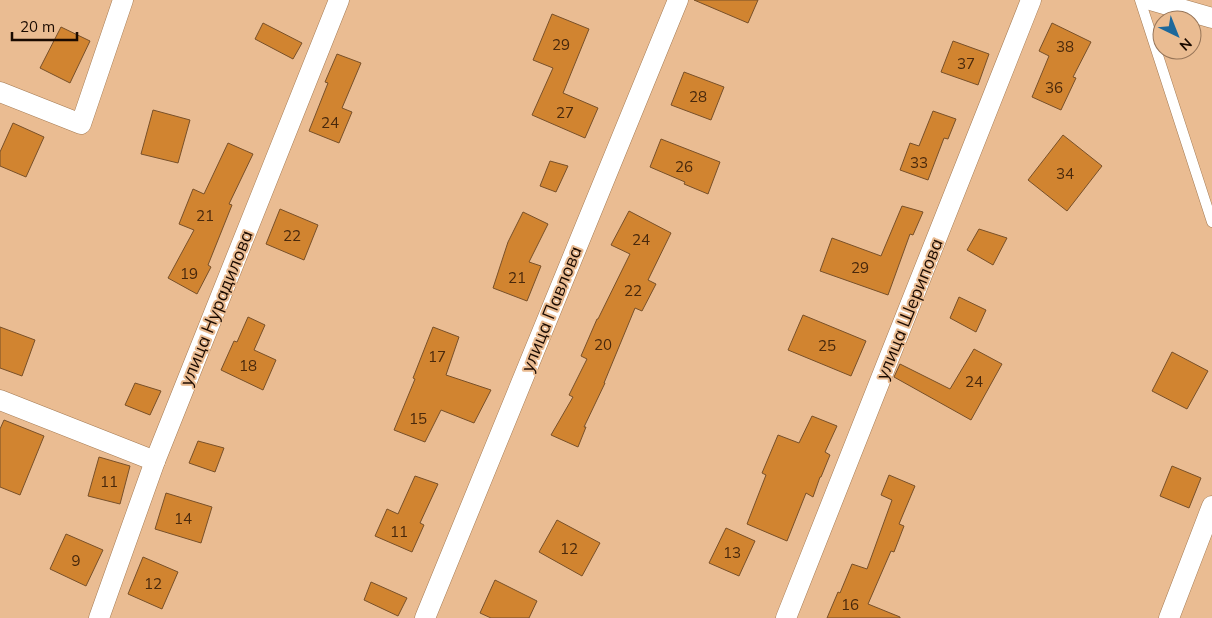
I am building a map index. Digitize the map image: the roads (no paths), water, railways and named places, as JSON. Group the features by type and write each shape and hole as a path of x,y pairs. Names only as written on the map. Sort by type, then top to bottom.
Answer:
{"street":[{"path":"0,92 81,124 123,0"},
{"name":"улица Нурадилова","path":"99,618 155,461 339,0"},
{"name":"улица Павлова","path":"425,618 678,0"},
{"name":"улица Шерипова","path":"786,618 1031,0"},
{"path":"1150,0 1212,18"},
{"path":"0,400 155,461"},
{"path":"1169,618 1212,506"}],"lane":[{"path":"1140,0 1212,222"}]}
